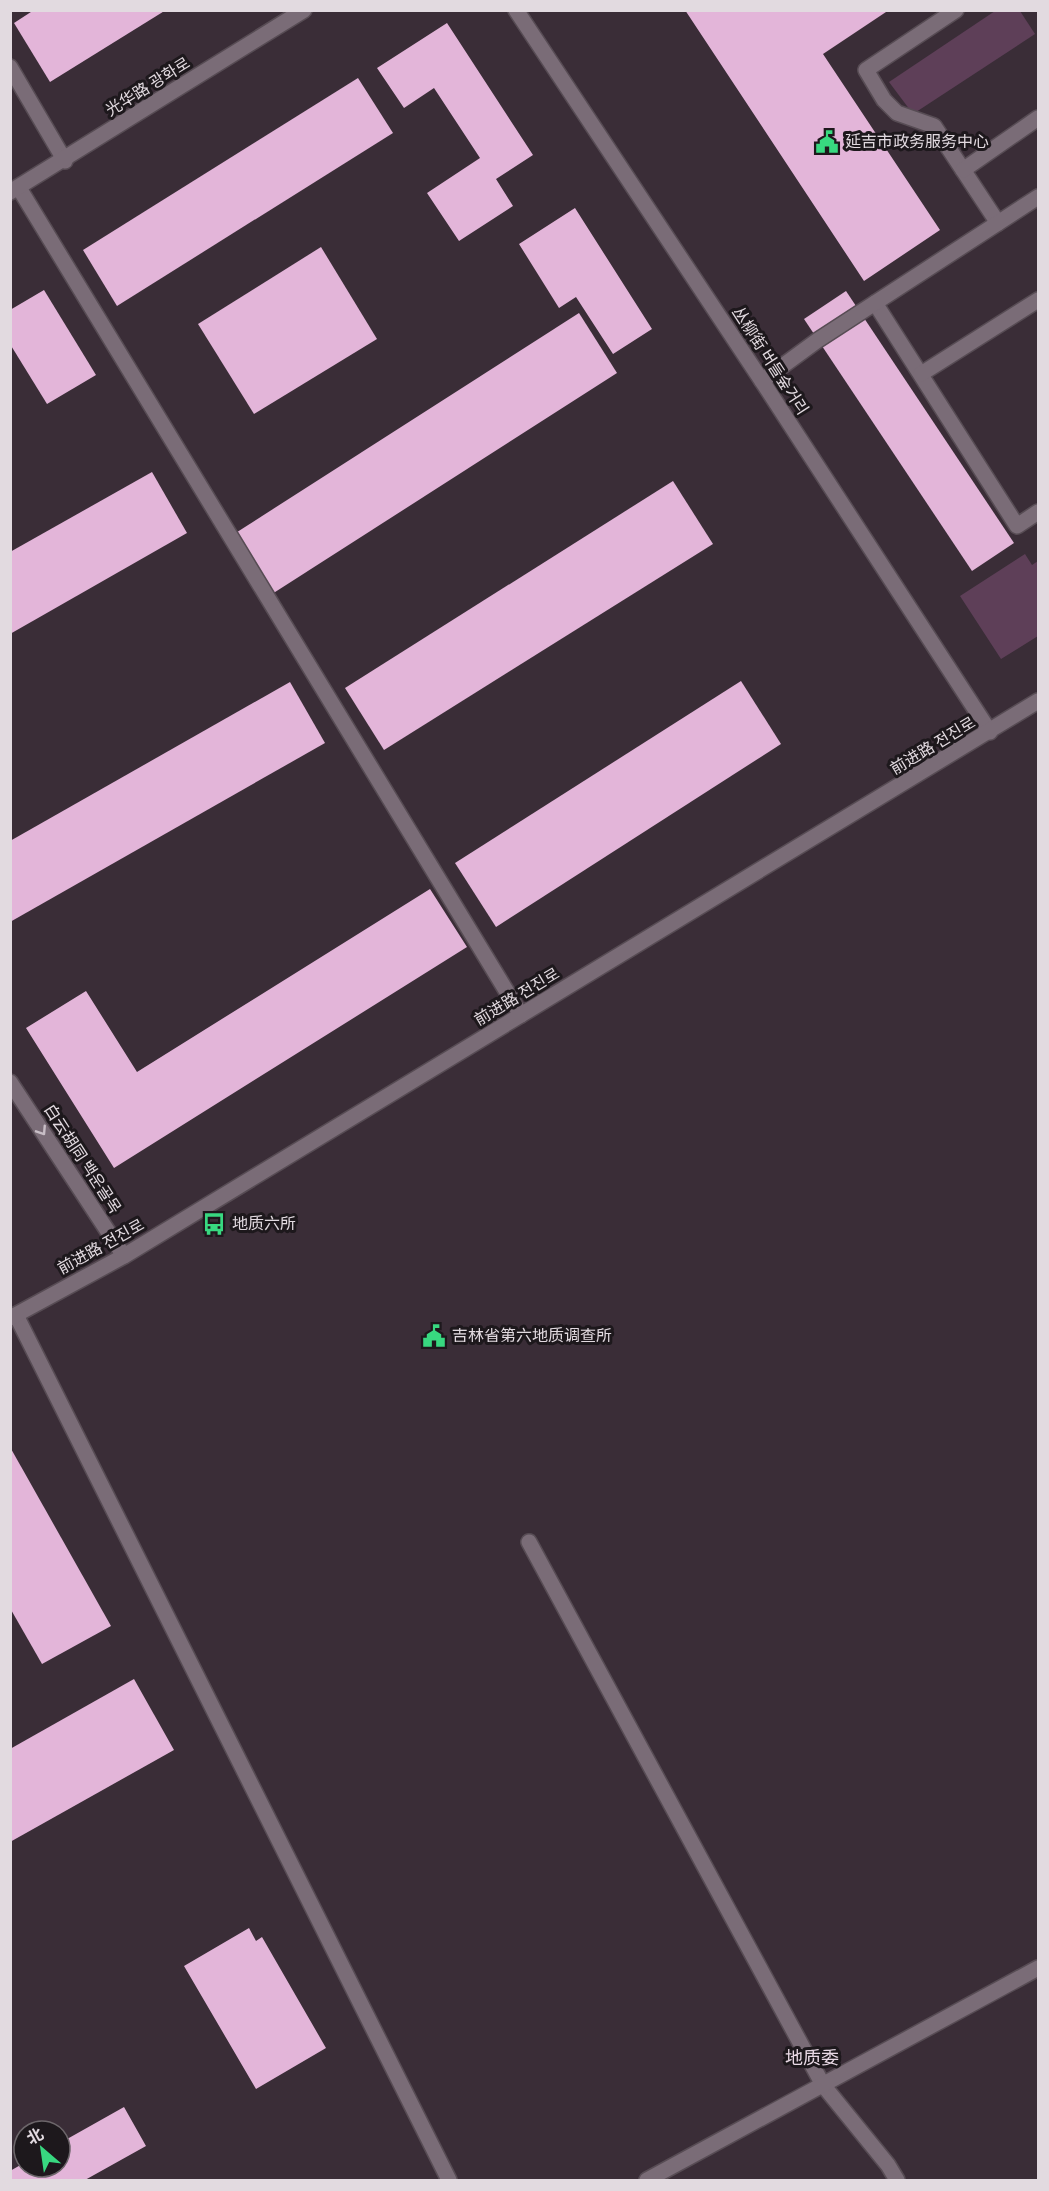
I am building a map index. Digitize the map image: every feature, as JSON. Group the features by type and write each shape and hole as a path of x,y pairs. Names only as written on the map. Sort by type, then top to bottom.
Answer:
{"street":[{"name":"光华路 광화로","path":"14,190 304,10"},
{"name":"丛柳街 버들숲거리","path":"516,10 762,381 990,732"},
{"path":"956,10 866,70 884,100 897,113 934,126 998,223"},
{"path":"10,67 65,160"},
{"path":"963,170 1038,118"},
{"path":"14,190 521,1015"},
{"path":"762,381 818,340 1038,197"},
{"path":"921,374 1038,300"},
{"path":"875,303 1017,525 1038,512"},
{"name":"前进路 전진로","path":"13,1316 124,1256 1038,701"},
{"name":"白云胡同 백운골목","path":"10,1082 124,1256"},
{"path":"13,1316 449,2181"},
{"path":"529,1542 823,2085 888,2165 897,2181"},
{"path":"647,2181 1038,1968"}],"shaded area":[{"path":"995,11 1020,11 1035,34 913,114 889,82"},
{"path":"1025,554 1032,565 1038,561 1038,636 1001,659 960,596"}],"building":[{"path":"34,10 166,10 50,82 14,23"},
{"name":"延吉市政务服务中心","path":"685,10 889,10 823,54 940,230 864,281"},
{"path":"447,23 533,155 496,179 513,206 459,241 427,193 480,158 434,88 404,108 377,68"},
{"path":"358,78 393,133 117,306 83,250"},
{"path":"575,208 652,329 613,354 576,297 559,308 519,244"},
{"path":"321,247 377,339 254,414 198,324"},
{"path":"44,290 96,375 47,404 10,344 10,310"},
{"path":"846,291 1014,543 972,571 804,319"},
{"path":"579,313 617,373 272,594 234,534"},
{"path":"152,472 187,533 10,634 10,552"},
{"path":"673,481 713,544 384,750 345,688"},
{"path":"741,681 781,744 496,927 455,863"},
{"path":"290,682 325,743 10,922 10,841"},
{"path":"430,889 467,947 114,1168 26,1028 86,991 137,1072"},
{"path":"10,1447 111,1626 42,1664 10,1608"},
{"path":"134,1679 174,1750 10,1842 10,1749"},
{"path":"249,1928 256,1941 262,1937 326,2048 256,2089 184,1966"},
{"path":"124,2107 146,2146 85,2180 10,2180 12,2170 12,2179 72,2179 72,2136"}],"place":[{"name":"延吉市政务服务中心","path":"827,142"},
{"name":"地质六所","path":"214,1224"},
{"name":"吉林省第六地质调查所","path":"434,1336"}],"district":[{"name":"地质委","path":"812,2058"}]}
